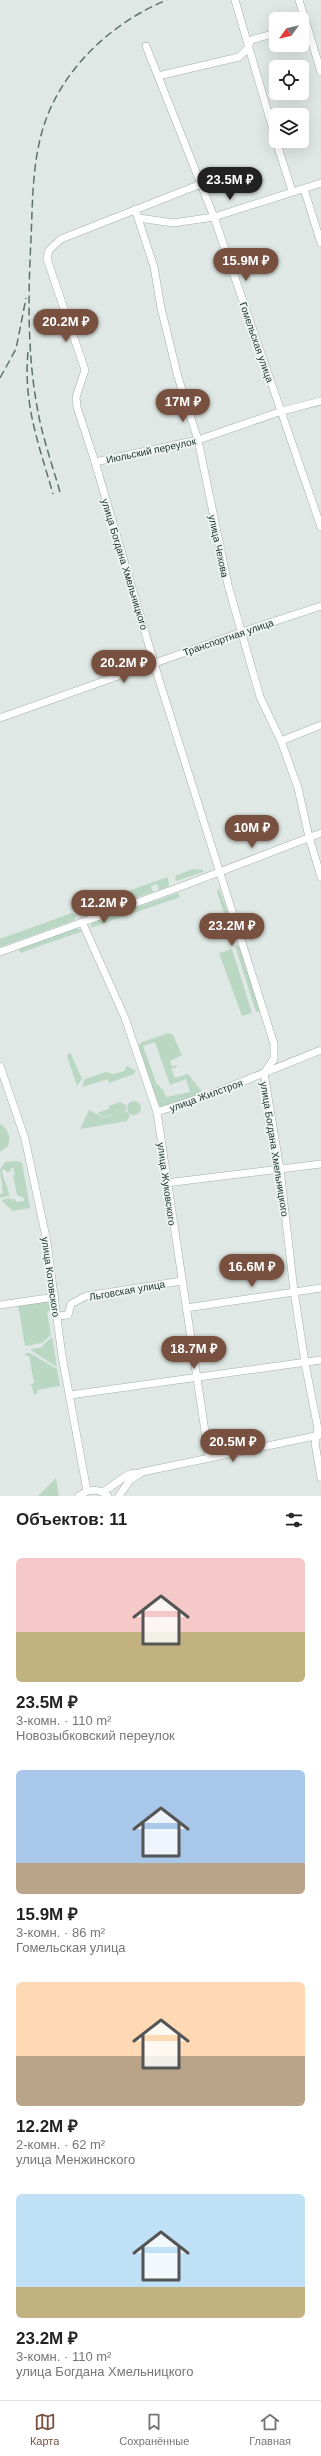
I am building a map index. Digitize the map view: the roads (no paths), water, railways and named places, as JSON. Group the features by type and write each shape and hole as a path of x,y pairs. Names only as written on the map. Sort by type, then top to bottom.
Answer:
{"street":[{"path":"235,0 251,61 269,119"},
{"path":"299,0 301,12"},
{"path":"239,57 248,48 251,40 269,35"},
{"path":"309,39 321,72"},
{"name":"Гомельская улица","path":"146,46 214,217 321,527"},
{"path":"158,76 239,57 251,61"},
{"path":"278,148 292,191"},
{"path":"139,218 174,222 214,217 321,183"},
{"path":"135,209 201,184"},
{"path":"304,189 321,243"},
{"name":"улица Чехова","path":"135,209 154,267 161,308 178,377 198,440 228,585 260,697 281,741 298,788 309,837 321,878"},
{"name":"улица Богдана Хмельницкого","path":"135,209 61,239 49,250 47,258 85,370 76,397 77,407 219,872 274,1044 274,1059 264,1073 280,1168 294,1291 305,1363 319,1436 315,1443 321,1478"},
{"name":"Июльский переулок","path":"95,462 198,440 282,411 321,401"},
{"name":"Транспортная улица","path":"0,718 242,632 321,606"},
{"path":"281,741 321,725"},
{"path":"0,952 321,833"},
{"name":"улица Жуковского","path":"82,922 125,1018 157,1112 166,1183 209,1458"},
{"name":"улица Жилстроя","path":"157,1112 264,1073 321,1050"},
{"name":"улица Котовского","path":"0,1066 25,1140 51,1262 57,1316 87,1491"},
{"path":"166,1183 321,1164"},
{"name":"Льговская улица","path":"57,1316 68,1315 71,1304 86,1296 182,1281"},
{"path":"186,1308 321,1288"},
{"path":"0,1305 55,1297"},
{"path":"70,1395 197,1379 321,1360"},
{"path":"79,1496 87,1491 106,1494 129,1474 319,1436"},
{"path":"119,1496 130,1480 138,1473"}],"railway":[{"path":"60,492 39,417 30,350 29,283 33,187 37,152 46,119 53,103 74,70 101,41 116,29 150,8 167,0"},
{"path":"0,378 16,349 26,298"},
{"path":"28,352 27,371 30,407 33,424 53,494"}]}
